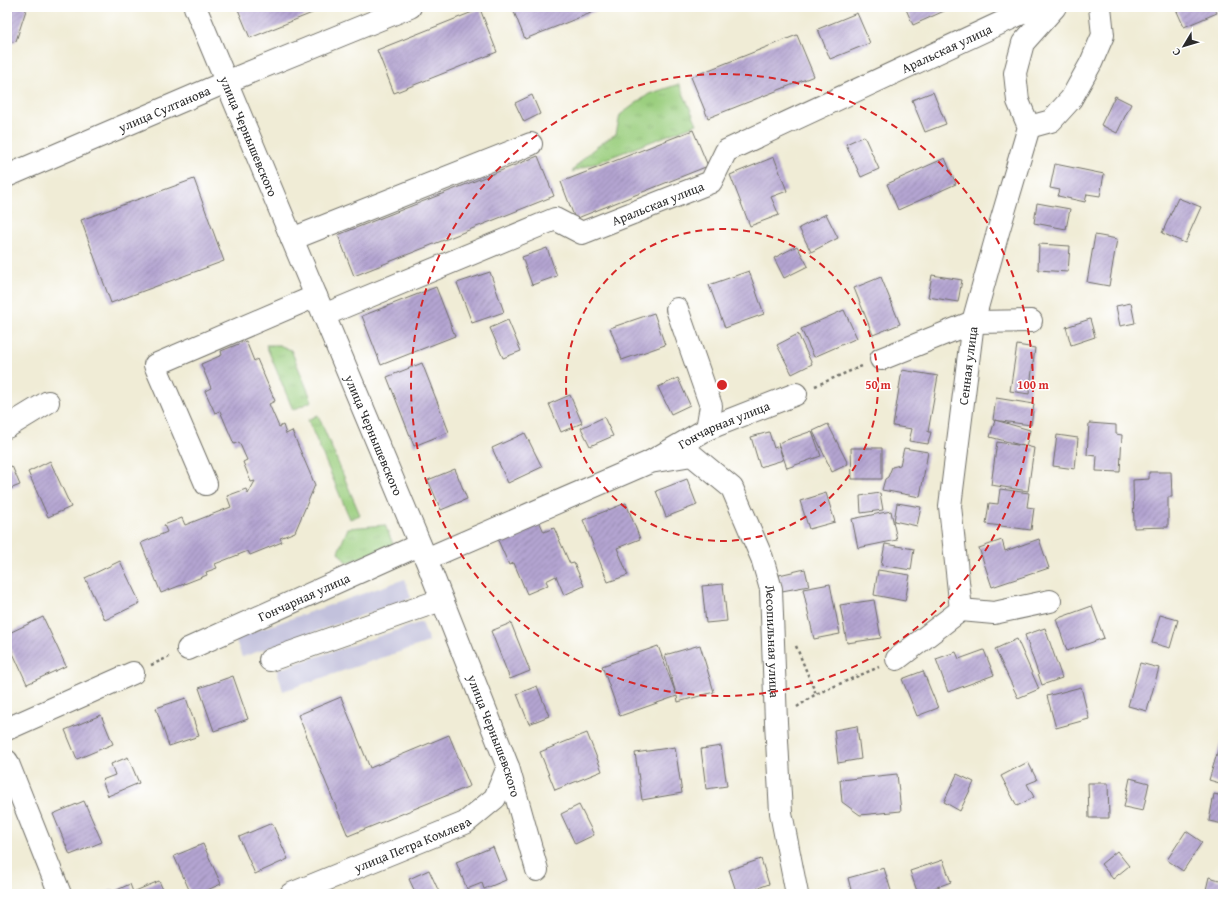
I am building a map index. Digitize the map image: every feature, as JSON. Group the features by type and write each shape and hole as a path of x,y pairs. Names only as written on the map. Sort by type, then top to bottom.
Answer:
{"street":[{"name":"улица Чернышевского","path":"195,7 422,552 508,767 537,870"},
{"name":"улица Султанова","path":"7,176 226,82 410,7"},
{"name":"Аральская улица","path":"206,484 155,365 555,219 582,233 711,182 726,151 1035,7"},
{"path":"1055,7 1023,44 1015,73 1018,101 1030,128 1051,121 1071,98 1092,63 1103,35 1100,7"},
{"name":"Сенная улица","path":"961,610 950,506 973,322 998,232 1030,128"},
{"path":"292,239 531,144"},
{"path":"677,309 711,406 706,429"},
{"path":"881,359 973,322 1031,321"},
{"name":"Гончарная улица","path":"188,649 422,552 650,462 706,429 796,394"},
{"path":"7,427 48,402"},
{"name":"Лесопильная улица","path":"650,462 692,455 732,488 762,558 771,589 781,813 797,894"},
{"path":"270,660 441,600"},
{"path":"898,659 961,610 994,613 1050,601"},
{"path":"7,729 133,673"},
{"path":"7,761 60,894"},
{"name":"улица Петра Комлева","path":"291,894 465,823 495,798 508,767"}],"path":[{"path":"796,394 881,359"},
{"path":"133,673 188,649"},
{"path":"816,694 898,659"}],"shaded area":[{"path":"405,579 411,598 242,657 235,638"},
{"path":"422,622 429,642 283,691 277,670"}],"green space":[{"path":"679,84 697,124 572,172 592,151 616,134 620,115 649,94"},
{"path":"266,345 279,345 291,350 312,401 293,410"},
{"path":"318,415 360,515 350,519 308,420"},
{"path":"385,525 393,544 347,563 338,552 348,528"}],"building":[{"path":"7,7 27,7 16,41 7,44"},
{"path":"237,7 327,7 250,38"},
{"path":"512,7 606,7 525,39"},
{"path":"905,7 953,7 913,25"},
{"path":"1175,7 1214,7 1217,13 1184,27"},
{"path":"480,9 497,52 394,93 377,50"},
{"path":"857,13 870,43 830,59 818,29"},
{"path":"797,35 814,76 708,118 691,77"},
{"path":"933,92 946,124 925,132 912,100"},
{"path":"532,95 540,114 524,122 515,103"},
{"path":"1115,96 1131,104 1117,133 1101,125"},
{"path":"693,130 708,166 575,219 561,182"},
{"path":"864,136 879,169 861,177 846,144"},
{"path":"538,156 554,196 354,276 338,235"},
{"path":"774,157 787,191 771,197 779,215 750,226 730,175"},
{"path":"945,158 956,184 898,210 887,184"},
{"path":"1055,164 1104,174 1100,196 1087,194 1085,202 1058,196 1060,190 1050,188"},
{"path":"194,179 224,261 111,303 81,220"},
{"path":"1178,198 1201,207 1185,243 1162,233"},
{"path":"1037,203 1070,209 1066,229 1034,223"},
{"path":"826,214 838,238 811,252 799,228"},
{"path":"1095,235 1117,239 1109,286 1087,282"},
{"path":"1039,244 1070,246 1068,272 1038,270"},
{"path":"797,246 808,266 784,278 774,258"},
{"path":"547,248 557,276 532,285 522,257"},
{"path":"749,271 764,314 725,328 709,285"},
{"path":"490,272 504,312 472,323 457,283"},
{"path":"932,275 962,280 958,302 928,297"},
{"path":"881,277 900,324 873,335 854,288"},
{"path":"436,287 455,336 381,365 362,316"},
{"path":"1131,303 1135,323 1120,326 1116,306"},
{"path":"844,310 857,338 814,357 801,329"},
{"path":"654,313 665,345 622,360 610,328"},
{"path":"1090,319 1095,337 1071,345 1066,327"},
{"path":"508,320 521,351 503,358 490,328"},
{"path":"798,334 812,364 792,374 777,345"},
{"path":"246,341 254,361 257,359 275,401 269,404 279,427 283,425 286,434 292,431 315,485 295,532 280,538 282,542 250,555 248,551 215,564 217,568 206,572 207,575 161,593 141,543 167,532 164,525 182,518 185,525 231,507 227,496 246,489 248,494 255,481 251,482 243,462 247,460 239,442 234,444 220,411 215,413 205,391 211,388 201,364 222,355 221,351"},
{"path":"1017,345 1035,348 1029,394 1010,391"},
{"path":"422,363 449,432 414,446 387,377"},
{"path":"902,370 938,376 928,432 931,432 928,444 909,441 912,429 893,426"},
{"path":"678,378 690,405 671,414 658,387"},
{"path":"570,395 582,423 561,432 549,404"},
{"path":"996,398 1034,404 1031,425 993,420"},
{"path":"604,417 613,436 590,446 581,428"},
{"path":"995,420 1030,430 1026,446 1034,448 1028,491 991,485 997,442 1024,446 990,437"},
{"path":"1089,423 1116,425 1116,434 1122,435 1120,472 1096,471 1097,456 1087,455"},
{"path":"828,424 848,464 832,472 813,431"},
{"path":"812,431 821,456 787,468 778,443"},
{"path":"769,432 774,448 779,446 783,460 760,467 751,437"},
{"path":"525,433 542,467 508,483 492,448"},
{"path":"1057,435 1078,438 1075,469 1053,466"},
{"path":"851,448 882,448 882,479 852,479"},
{"path":"904,448 928,452 920,497 882,490 885,479 888,477 892,467 900,465"},
{"path":"50,461 71,507 48,517 28,472"},
{"path":"12,466 20,485 7,490 7,468"},
{"path":"455,469 467,499 441,510 428,480"},
{"path":"1149,472 1171,472 1172,497 1168,497 1168,527 1134,528 1133,480 1149,479"},
{"path":"687,479 697,505 666,517 656,491"},
{"path":"1000,489 1029,493 1027,507 1034,508 1031,530 986,524 989,503 998,504"},
{"path":"826,493 835,522 809,529 800,501"},
{"path":"880,493 883,510 861,513 860,496"},
{"path":"626,503 640,539 617,548 628,575 608,582 583,520"},
{"path":"897,503 921,507 917,526 894,521"},
{"path":"891,511 897,540 858,548 852,519"},
{"path":"539,521 544,532 554,528 570,564 574,563 584,586 564,595 556,576 546,581 548,585 527,594 514,563 509,565 497,538"},
{"path":"1039,539 1049,568 992,587 979,548 1002,540 1005,551"},
{"path":"885,544 914,549 911,570 881,565"},
{"path":"120,561 140,603 105,620 85,578"},
{"path":"805,569 809,586 782,591 779,575"},
{"path":"878,570 910,575 905,601 874,595"},
{"path":"723,584 727,621 706,623 702,586"},
{"path":"830,584 840,634 814,639 803,589"},
{"path":"874,600 881,638 847,643 840,605"},
{"path":"1092,606 1104,638 1067,651 1056,619"},
{"path":"1160,615 1178,620 1170,648 1152,643"},
{"path":"43,617 66,666 27,684 7,640 7,634"},
{"path":"511,623 530,671 510,679 491,631"},
{"path":"1045,628 1062,678 1042,685 1025,635"},
{"path":"1017,639 1039,689 1018,698 995,649"},
{"path":"700,645 714,692 678,702 677,696 620,716 602,666 658,646 676,694 665,655"},
{"path":"984,650 994,675 948,692 936,659 956,652 959,659"},
{"path":"1140,663 1159,668 1147,711 1128,706"},
{"path":"923,671 938,708 917,716 902,679"},
{"path":"233,676 248,719 214,731 199,688"},
{"path":"537,686 549,716 529,724 517,694"},
{"path":"1081,687 1089,719 1056,728 1047,696"},
{"path":"341,697 370,768 449,735 470,786 348,836 298,715"},
{"path":"186,698 199,736 169,746 156,708"},
{"path":"101,715 113,744 77,759 65,730"},
{"path":"857,726 861,759 838,763 834,730"},
{"path":"587,733 602,771 555,790 540,752"},
{"path":"1223,734 1223,784 1209,780"},
{"path":"721,746 727,786 706,789 701,749"},
{"path":"675,747 682,793 642,800 635,753"},
{"path":"128,757 139,783 108,796 102,780 115,775 111,764"},
{"path":"1028,762 1037,780 1027,784 1034,797 1017,806 1001,776"},
{"path":"897,774 901,811 860,815 842,802 840,780"},
{"path":"957,774 974,782 960,811 944,802"},
{"path":"1130,778 1149,783 1143,811 1124,807"},
{"path":"1088,783 1108,783 1109,818 1089,818"},
{"path":"1214,794 1223,796 1223,824 1209,821"},
{"path":"84,801 102,842 70,855 53,814"},
{"path":"579,805 594,835 575,844 561,814"},
{"path":"272,823 288,859 255,874 239,837"},
{"path":"1186,831 1202,842 1183,871 1167,860"},
{"path":"203,844 221,884 198,894 191,894 174,856"},
{"path":"493,847 506,880 484,889 482,883 467,889 456,862"},
{"path":"1117,851 1129,866 1113,879 1101,864"},
{"path":"761,859 769,884 742,894 737,894 729,870"},
{"path":"943,860 951,882 918,894 910,871"},
{"path":"884,868 892,894 852,894 848,878"},
{"path":"429,870 440,894 416,894 409,879"},
{"path":"1209,877 1223,881 1223,894 1205,894"},
{"path":"159,881 165,894 119,894 117,890 130,884 133,892"},
{"path":"112,890 113,894 102,894"}]}
